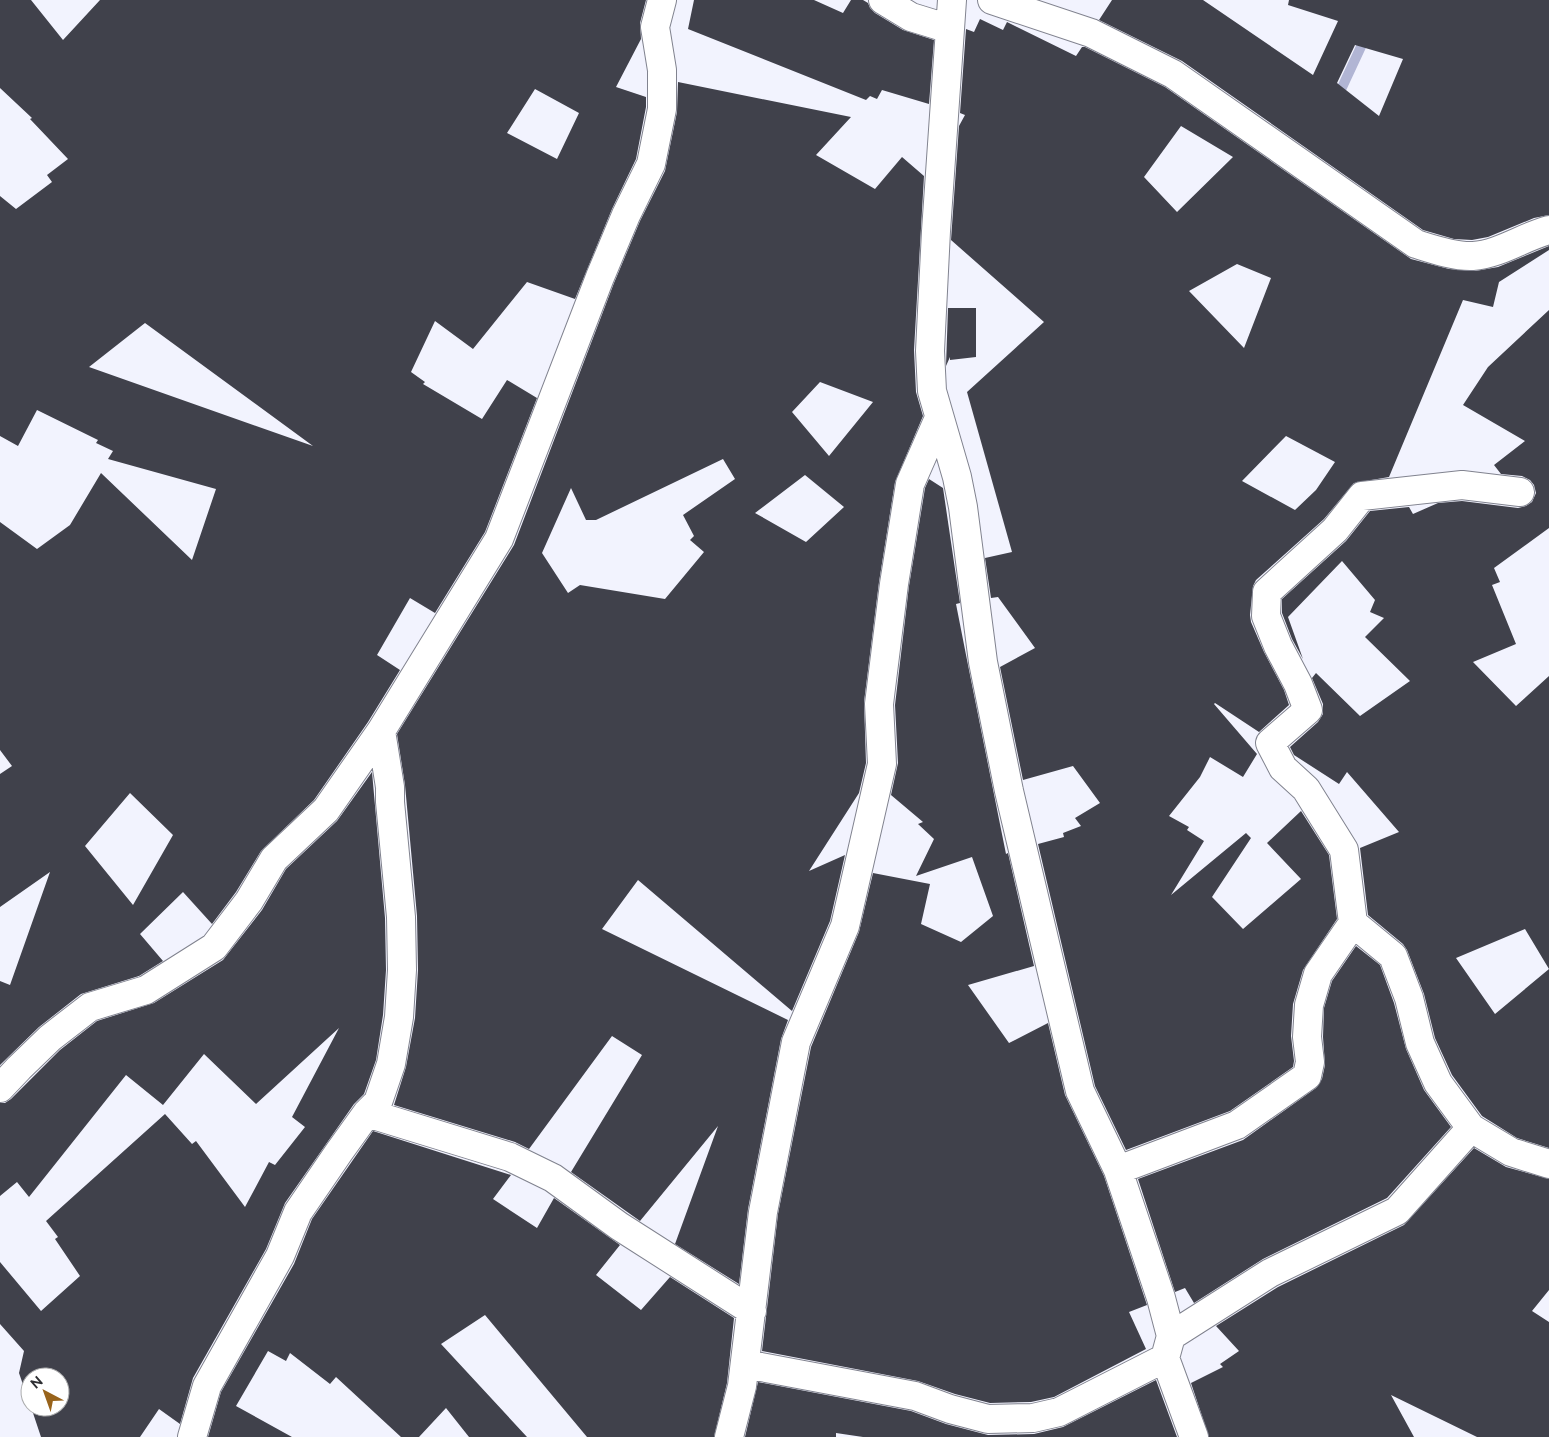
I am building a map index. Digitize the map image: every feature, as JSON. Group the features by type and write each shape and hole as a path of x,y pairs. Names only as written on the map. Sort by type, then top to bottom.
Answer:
{"street":[{"path":"0,1088 50,1038 90,1007 146,990 214,947 249,901 274,859 326,810 381,731 499,539 600,276 626,215 651,164 662,109 662,70 655,27 662,0"},
{"path":"884,0 911,17 950,29"},
{"path":"952,0 936,230 930,351 932,391 963,507 983,662 1009,791 1080,1091 1118,1170 1161,1298 1168,1347 1194,1437"},
{"path":"992,0 1091,33 1173,74 1416,244 1442,252 1472,256 1496,251 1549,230"},
{"path":"730,1437 742,1386 763,1212 796,1042 845,926 882,764 879,704 910,484 939,418"},
{"path":"1118,1170 1238,1125 1307,1076 1310,1062 1307,1029 1309,1005 1318,974 1353,923 1344,850 1306,789 1283,768 1270,743 1308,710 1266,616 1267,592 1336,530 1362,496 1462,485 1520,492"},
{"path":"192,1437 207,1386 280,1256 298,1212 367,1113 378,1102 390,1064 399,1017 402,970 401,917 390,787 381,731"},
{"path":"1353,923 1393,956 1409,998 1420,1043 1438,1083 1472,1128 1511,1152 1549,1164"},
{"path":"367,1113 510,1157 552,1178 619,1226 752,1311"},
{"path":"745,1364 915,1396 950,1409 988,1419 1033,1418 1059,1412 1168,1347 1270,1272 1397,1211 1472,1128"}],"building":[{"path":"0,0 31,0 63,40 100,0 646,0 640,23 641,39 616,87 646,97 646,107 636,159 612,209 575,299 527,282 473,349 435,321 411,372 425,382 423,384 482,419 507,380 537,398 485,532 435,613 410,598 377,655 400,670 368,722 314,800 261,851 236,892 212,924 183,892 140,934 163,961 139,976 81,994 39,1027 0,1065 0,981 10,985 50,872 0,907 0,774 12,766 0,750 0,522 37,549 70,525 101,473 192,560 216,489 108,459 113,451 96,443 98,440 37,410 18,446 0,436 0,196 16,209 52,182 47,175 68,159 30,119 32,118 0,88","holes":["535,89 579,113 557,159 507,133","145,323 313,446 89,367","130,793 173,835 133,905 85,846"]},
{"path":"694,0 814,0 843,13 851,0 863,0 868,3 875,13 903,30 934,40 929,104 882,90 877,99 870,96 866,100 688,29"},
{"path":"1112,0 1203,0 1313,75 1338,21 1288,5 1289,0 1549,0 1549,215 1534,218 1488,237 1472,240 1454,239 1423,230 1182,61 1099,20","holes":["1355,45 1403,59 1379,116 1337,83"]},
{"path":"980,19 1003,30 1007,22 1076,56 1082,47 1085,47 1165,87 1411,259 1449,269 1475,271 1498,267 1549,246 1549,250 1499,282 1493,307 1463,300 1389,477 1354,483 1324,519 1256,580 1253,586 1251,622 1284,690 1289,705 1259,732 1214,704 1257,754 1243,777 1210,757 1200,777 1169,816 1189,827 1187,830 1204,841 1171,895 1246,833 1251,838 1212,897 1243,929 1301,879 1267,843 1301,811 1329,855 1337,919 1303,970 1293,1004 1291,1036 1293,1067 1230,1111 1126,1150 1095,1086 1038,844 1064,837 1063,833 1081,826 1075,818 1100,803 1073,766 1023,780 1000,667 1035,648 998,597 991,598 985,558 1012,552 967,392 1044,322 951,240 959,126 965,115 960,113 966,29 974,32","holes":["1181,126 1233,157 1177,212 1144,177","1237,264 1271,278 1244,348 1189,291","1286,436 1335,462 1316,490 1295,510 1242,481"]},
{"path":"678,82 851,117 816,155 875,189 902,157 924,176 914,350 916,392 923,416 895,482 879,582 864,702 866,763 859,793 809,871 845,855 830,921 792,1011 638,880 602,929 788,1020 781,1039 748,1209 739,1284 675,1244 718,1126 640,1221 571,1172 642,1055 612,1036 529,1149 515,1142 394,1105 406,1067 415,1018 418,970 417,916 405,785 397,734 514,545 614,283 640,221 665,171 677,112","holes":["820,382 873,402 829,456 792,412","723,459 735,479 683,515 694,536 690,540 704,552 665,599 580,585 568,593 542,553 571,488 586,520 596,520","805,475 844,507 806,542 755,513"]},
{"path":"948,308 976,308 976,357 950,360 950,357 946,366"},
{"path":"1549,310 1549,528 1494,568 1500,582 1492,585 1516,644 1473,662 1516,706 1549,676 1549,969 1549,1148 1517,1138 1482,1116 1452,1075 1435,1038 1424,994 1407,950 1403,944 1368,915 1360,848 1399,832 1347,772 1339,784 1294,755 1290,747 1318,722 1323,714 1323,704 1312,678 1316,673 1360,716 1410,681 1365,637 1384,618 1370,612 1375,600 1342,561 1288,617 1303,659 1292,639 1282,613 1282,599 1346,541 1370,511 1409,507 1413,514 1438,503 1462,501 1518,508 1532,502 1536,493 1534,485 1530,480 1522,476 1501,474 1494,465 1525,441 1463,405 1488,367","holes":["1525,929 1549,969 1495,1014 1456,958"]},
{"path":"929,479 943,488 960,603 956,604 1006,854 1008,853 1034,966 968,985 1009,1043 1048,1023 1065,1095 1104,1176 1147,1305 1129,1312 1146,1349 1054,1397 1031,1402 990,1403 955,1394 918,1381 762,1351 778,1214 811,1047 859,932 873,873 930,884 921,924 961,942 993,916 972,857 916,876 934,839 918,824 923,822 891,795 898,763 895,705 909,586 925,488"},
{"path":"372,772 385,918 386,970 383,1015 376,1060 364,1094 354,1104 285,1203 266,1249 193,1378 180,1424 159,1409 140,1437 41,1437 34,1417 70,1417 70,1367 20,1367 24,1351 0,1324 0,1262 41,1311 80,1276 55,1239 58,1237 46,1221 165,1114 192,1144 196,1141 245,1207 269,1162 275,1165 305,1127 292,1117 339,1028 256,1104 204,1054 163,1105 126,1075 29,1197 17,1182 0,1196 0,1103 5,1103 11,1099 60,1050 97,1021 154,1003 223,960 262,910 286,869 337,821"},
{"path":"1356,946 1380,965 1394,1003 1406,1049 1424,1090 1451,1127 1387,1198 1263,1259 1194,1303 1185,1288 1175,1292 1138,1179 1243,1140 1316,1088 1322,1079 1325,1065 1323,1037 1324,1008 1332,981"},
{"path":"373,1131 511,1175 493,1199 537,1228 554,1198 620,1245 596,1275 641,1310 670,1277 734,1318 727,1383 714,1437 587,1437 485,1315 441,1344 527,1437 469,1437 446,1408 419,1437 401,1437 336,1377 330,1384 290,1353 286,1361 268,1351 236,1406 292,1437 208,1437 221,1392 294,1264 312,1219"},
{"path":"1474,1148 1506,1167 1549,1179 1549,1290 1532,1311 1549,1322 1549,1437 1477,1437 1391,1395 1414,1437 1209,1437 1191,1383 1223,1367 1220,1364 1239,1351 1216,1326 1278,1287 1404,1225"},
{"path":"1156,1380 1177,1437 863,1437 836,1433 836,1437 745,1437 758,1382 911,1411 946,1424 988,1435 1034,1434 1063,1427"}],"waterway":[{"path":"1335,99 1366,36"}]}
